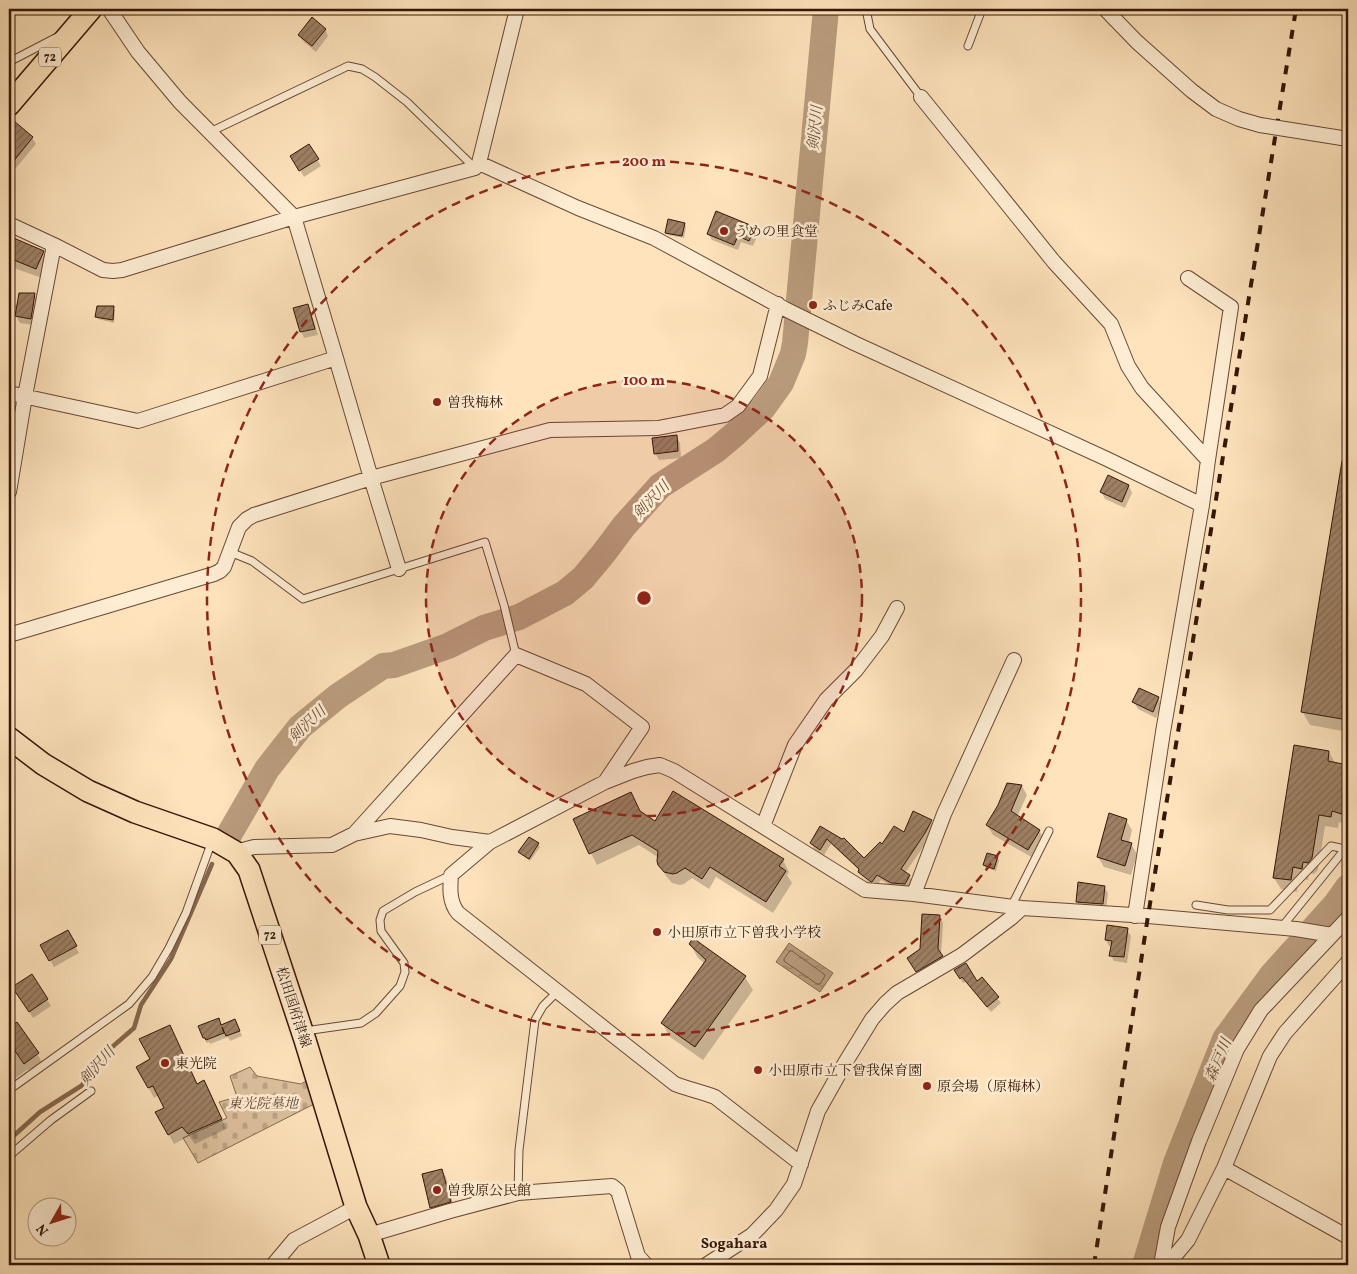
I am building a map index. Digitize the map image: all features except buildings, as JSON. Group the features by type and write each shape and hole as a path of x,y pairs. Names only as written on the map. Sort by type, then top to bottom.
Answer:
{"main road":[{"name":"72","path":"9,105 91,9"},
{"name":"松田国府津線","path":"9,738 43,764 88,791 135,812 213,839 237,853 249,870 302,1031 356,1207 369,1235 379,1265"}],"street":[{"path":"109,9 138,52 180,102 294,217 370,478 399,569"},
{"path":"477,165 517,9"},
{"path":"1105,9 1137,42 1192,91 1216,109 1238,119 1260,125 1348,139"},
{"path":"921,97 1054,262 1111,324 1128,366 1142,388 1208,460"},
{"path":"9,224 103,270 122,270 294,217 477,165 654,238 854,343 1202,505"},
{"path":"9,492 54,245"},
{"path":"1135,916 1163,732 1202,505 1231,307 1188,278"},
{"path":"9,635 214,574 224,567 239,527 247,519 254,515 370,478 550,430 658,428 725,415 738,406 760,376 782,306"},
{"path":"9,393 138,421 336,358"},
{"path":"763,826 795,746 826,700 856,670 882,636 896,608"},
{"path":"354,834 516,655 586,684 642,727 605,782"},
{"path":"914,894 944,814 1014,660"},
{"path":"801,1164 715,1097 676,1084 458,913 453,907 450,890 451,875 490,842 605,782 647,766 660,765 674,770 865,890 914,894 1016,907 1296,929 1332,935"},
{"path":"237,853 254,847 332,845 354,834 390,826 490,842"},
{"path":"706,1265 752,1234 776,1210 794,1184 818,1112 845,1063 868,1026 885,1004 897,993 962,955 1011,918 1016,907"},
{"path":"1161,1265 1168,1228 1198,1142 1237,1049 1260,1010 1348,918"},
{"path":"1166,1265 1188,1240 1224,1168 1270,1056 1285,1033 1348,962"},
{"path":"1224,1168 1348,1237"},
{"path":"369,1235 518,1193 612,1186 618,1191 638,1256 646,1265"},
{"path":"273,1265 294,1240 356,1207"}],"lane":[{"path":"866,9 870,29 921,97"},
{"path":"968,46 982,9"},
{"path":"9,62 73,30"},
{"path":"210,132 348,66 362,69 375,77 407,102 477,165"},
{"path":"230,552 252,561 303,599 485,542 504,605 516,655"},
{"path":"1016,907 1049,831"},
{"path":"9,1090 130,1004 152,977 186,914 213,839"},
{"path":"1196,905 1228,910 1270,910 1331,846 1347,846"},
{"path":"1280,928 1347,846"},
{"path":"302,1031 361,1023 376,1013 400,986 405,972 404,963 381,931 380,920 383,911 415,892 451,875"},
{"path":"518,1193 519,1150 535,1020 544,1006 557,992"},
{"path":"9,1156 51,1120 91,1091"}],"green space":[{"name":"東光院墓地","path":"250,1067 257,1076 301,1084 311,1078 318,1102 198,1163 183,1138 227,1118 219,1102 237,1097 230,1076"}],"water":[{"path":"789,943 833,973 820,992 776,962"}],"waterway":[{"name":"剣沢川","path":"230,833 267,769 300,727 338,696 383,666 394,665 448,646 484,628 519,617 565,593 583,578 624,526 660,486 716,450 763,408 781,383 793,354 795,343 826,9"},
{"name":"剣沢川","path":"9,1140 40,1112 81,1086 104,1061 111,1048 134,1028 141,1005 171,959 212,864"},
{"name":"森戸川","path":"1145,1265 1176,1163 1225,1039 1272,975 1336,904 1348,887"}],"railway":[{"path":"1094,1265 1148,916 1296,9"}],"place":[{"name":"うめの里食堂","path":"724,231"},
{"name":"ふじみCafe","path":"813,305"},
{"name":"曽我梅林","path":"437,402"},
{"name":"小田原市立下曽我小学校","path":"657,932"},
{"name":"東光院","path":"165,1063"},
{"name":"小田原市立下曾我保育園","path":"758,1070"},
{"name":"原会場（原梅林）","path":"927,1086"},
{"name":"曽我原公民館","path":"437,1190"}],"district":[{"name":"Sogahara","path":"734,1243"}]}
